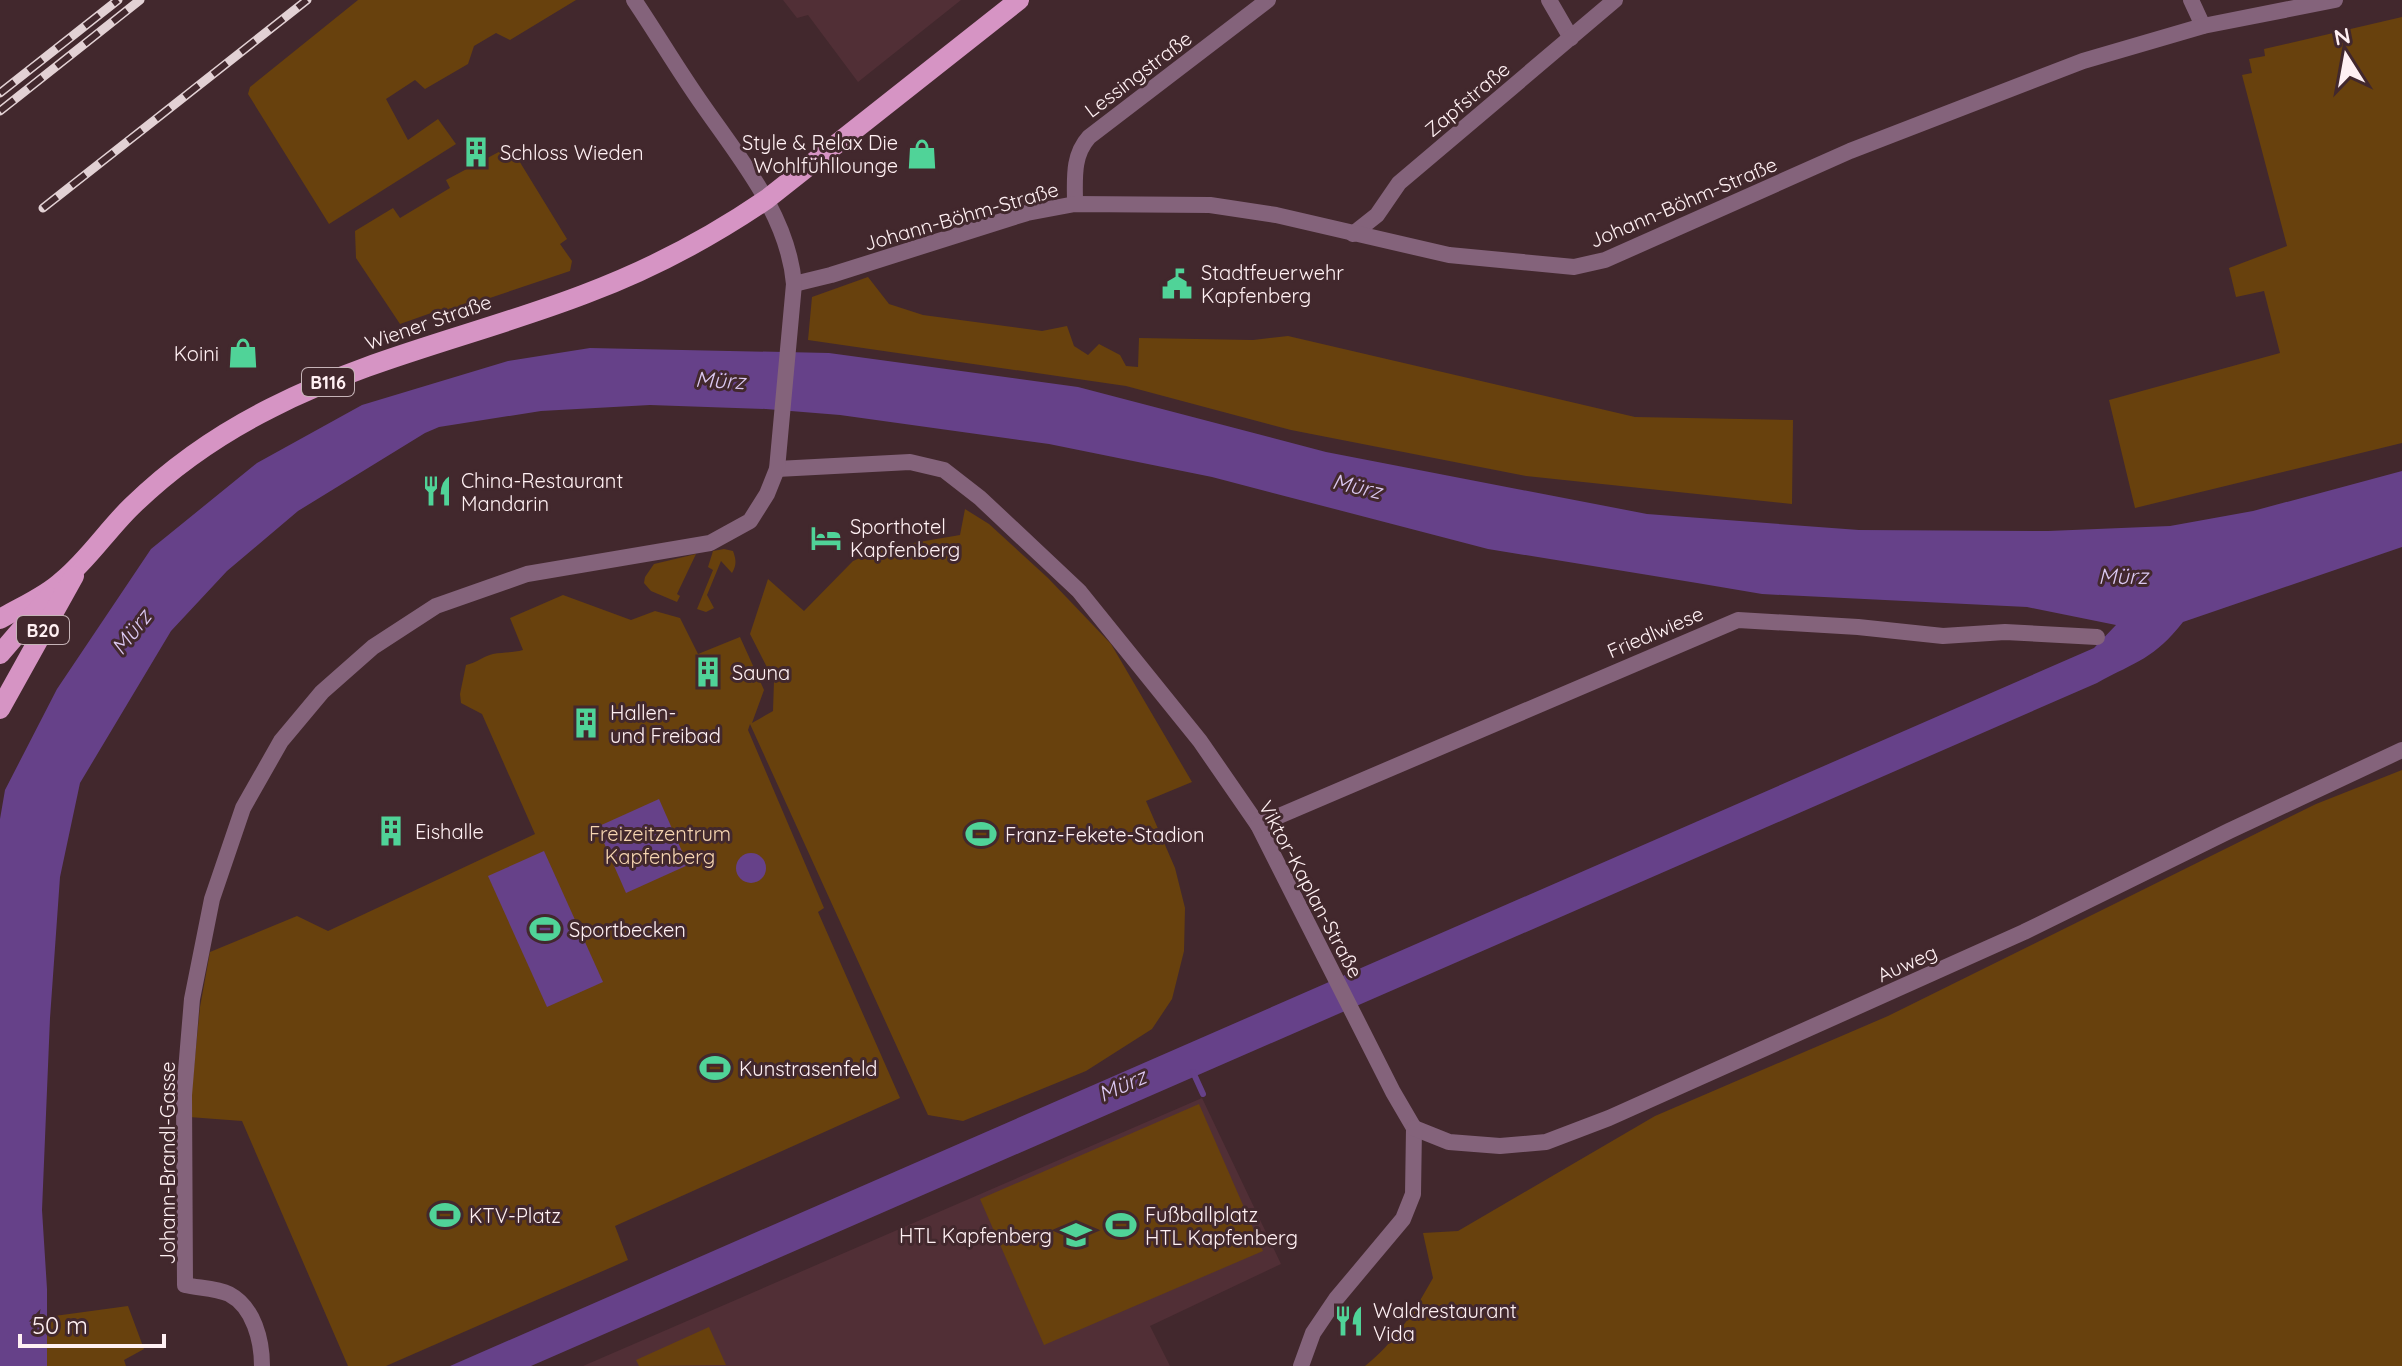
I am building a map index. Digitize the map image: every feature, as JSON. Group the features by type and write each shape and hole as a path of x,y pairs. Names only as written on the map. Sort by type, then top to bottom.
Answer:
{"main road":[{"name":"Wiener Straße","path":"0,619 62,582 133,505 183,464 224,435 271,408 332,380 584,295 719,232 767,199 1019,0"},
{"name":"Wiener Straße","path":"0,709 88,553"},
{"name":"B116","path":"0,654 62,582"}],"street":[{"path":"634,0 767,199 792,259 794,284"},
{"name":"Lessingstraße","path":"1075,204 1076,161 1080,147 1089,137 1268,0"},
{"path":"1549,0 1571,38"},
{"name":"Zapfstraße","path":"1353,234 1377,215 1399,183 1615,0"},
{"path":"2191,0 2203,26"},
{"name":"Johann-Böhm-Straße","path":"794,284 1027,213 1075,204 1210,205 1276,215 1449,255 1574,267 1605,260 1850,151 2083,61 2203,26 2335,0"},
{"name":"Johann-Brandl-Gasse","path":"262,1366 259,1335 248,1313 229,1294 185,1285 184,1095 192,999 212,899 243,808 281,741 322,692 373,647 436,606 527,574 710,543 750,521 767,494 777,469 794,284"},
{"name":"Viktor-Kaplan-Straße","path":"777,469 910,462 944,470 980,498 1079,591 1200,741 1258,825 1414,1128"},
{"name":"Friedlwiese","path":"1258,825 1738,620 1943,636 2005,632 2097,637"},
{"name":"Auweg","path":"1414,1128 1449,1142 1500,1146 1546,1142 1572,1133 2024,932 2402,750"},
{"path":"1301,1366 1313,1333 1336,1299 1403,1219 1413,1194 1414,1128"}],"shaded area":[{"path":"783,0 961,0 858,82 808,15 797,18"},
{"name":"HTL Kapfenberg","path":"1202,1098 1281,1264 1150,1326 1170,1366 583,1366"}],"green space":[{"path":"358,0 576,0 510,40 496,33 474,46 468,64 425,89 415,80 386,99 408,140 438,119 456,144 329,224 248,94 250,87"},
{"path":"2402,17 2402,443 2135,508 2109,400 2280,353 2264,291 2236,297 2229,268 2287,246 2242,75 2252,73 2249,59 2265,56 2264,49"},
{"path":"510,146 567,239 560,244 572,261 570,271 436,316 434,312 400,324 356,258 355,231 393,208 400,218 450,188 446,180"},
{"path":"868,277 889,304 923,315 1042,331 1067,326 1074,346 1088,355 1099,344 1120,355 1126,366 1138,367 1139,338 1253,340 1288,336 1635,417 1793,420 1792,504 1526,476 1291,430 1126,386 808,340 812,297"},
{"name":"Freizeitzentrum Kapfenberg","path":"965,509 989,524 1048,578 1111,644 1192,782 1146,801 1175,868 1185,908 1184,951 1172,999 1152,1029 1086,1071 963,1121 928,1115 750,724 748,730 824,908 818,912 900,1098 615,1226 628,1260 386,1366 348,1366 242,1121 189,1117 200,1007 210,952 297,916 328,931 535,834 482,714 461,703 466,665 493,654 523,650 510,618 563,595 631,620 655,611 680,618 698,654 740,637 764,690 752,723 773,711 774,681 750,634 768,579 804,611 853,561 884,548 960,535"},
{"path":"713,551 733,551 736,562 734,570 732,573 721,561 707,595 714,608 706,612 697,609 713,570 708,567"},
{"path":"696,554 677,594 680,596 677,602 651,591 644,583 654,564"},
{"path":"2402,770 2402,1366 1365,1366 1403,1326 1433,1278 1423,1233 1458,1231 1655,1116 1888,1016 2316,804"},
{"name":"Fußballplatz HTL Kapfenberg","path":"1199,1104 1263,1251 1044,1345 980,1199"},
{"path":"128,1306 144,1349 124,1360 126,1366 47,1366 47,1317"},
{"path":"709,1327 726,1365 639,1366 636,1360"}],"water":[{"name":"Mürz","path":"590,348 829,353 1078,387 1326,452 1647,514 1859,530 2048,531 2170,526 2253,511 2402,471 2402,547 2183,622 2154,652 2097,683 531,1366 450,1366 2094,648 2116,625 2027,607 1762,594 1488,549 1212,477 1049,444 840,415 650,405 541,411 439,427 298,511 227,571 171,631 80,783 60,877 50,1018 42,1210 47,1289 47,1366 0,1366 0,819 5,790 57,689 151,549 257,463 362,405 508,361"},
{"path":"659,799 688,865 626,893 597,827"},
{"name":"Sportbecken","path":"544,851 603,982 547,1007 488,876"},
{"path":"751,853 762,857 766,868 762,879 751,883 740,879 736,868 740,857"}],"waterway":[{"path":"1193,1072 1203,1094"}],"railway":[{"path":"0,93 118,0"},
{"path":"0,111 140,0"},
{"path":"43,208 307,0"}],"place":[{"name":"Schloss Wieden","path":"476,152"},
{"name":"Style & Relax Die Wohlfühllounge","path":"922,154"},
{"name":"Stadtfeuerwehr Kapfenberg","path":"1177,284"},
{"name":"Koini","path":"243,353"},
{"name":"China-Restaurant Mandarin","path":"437,491"},
{"name":"Sporthotel Kapfenberg","path":"826,538"},
{"name":"Sauna","path":"708,672"},
{"name":"Hallen- und Freibad","path":"586,723"},
{"name":"Eishalle","path":"391,831"},
{"name":"Franz-Fekete-Stadion","path":"981,834"},
{"name":"Sportbecken","path":"545,929"},
{"name":"Kunstrasenfeld","path":"715,1068"},
{"name":"KTV-Platz","path":"445,1215"},
{"name":"Fußballplatz HTL Kapfenberg","path":"1121,1225"},
{"name":"HTL Kapfenberg","path":"1076,1235"},
{"name":"Waldrestaurant Vida","path":"1349,1321"}]}
